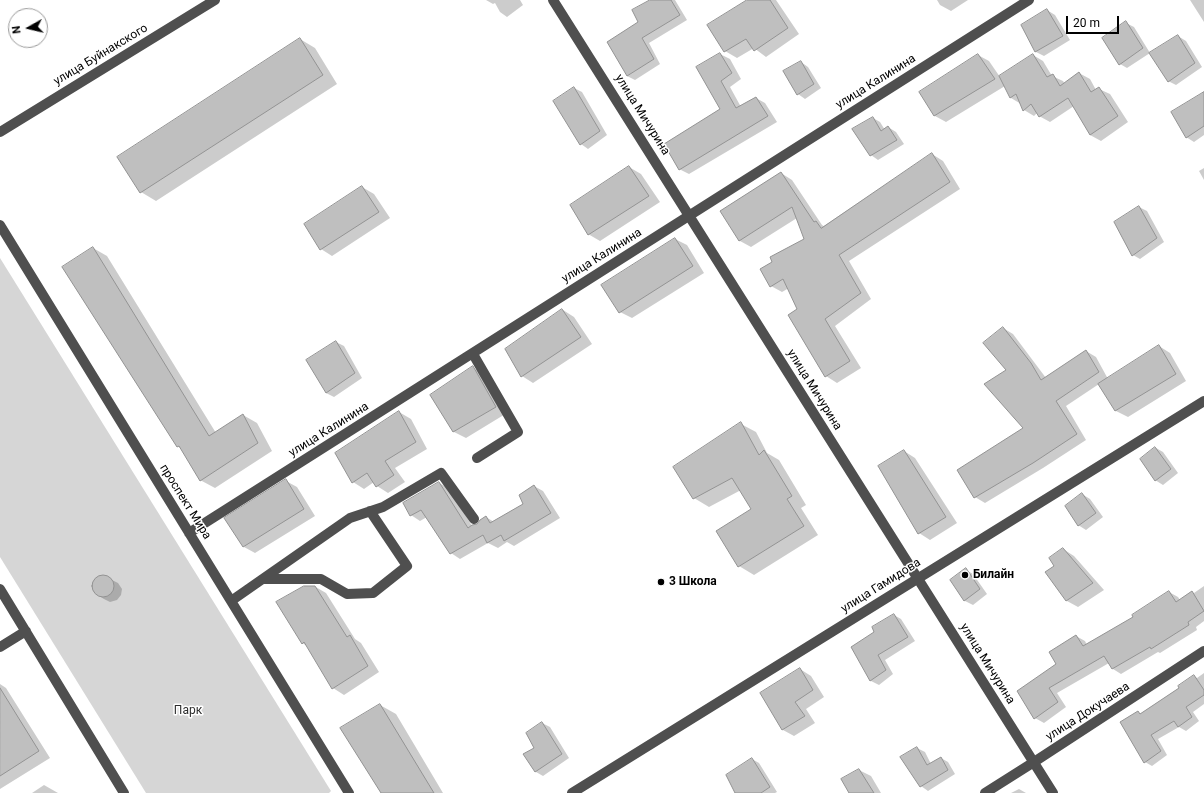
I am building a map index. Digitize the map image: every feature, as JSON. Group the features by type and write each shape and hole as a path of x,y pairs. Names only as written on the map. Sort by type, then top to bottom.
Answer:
{"street":[{"name":"улица Буйнакского","path":"0,132 215,0"},
{"name":"улица Мичурина","path":"553,0 1053,793"},
{"name":"улица Калинина","path":"189,533 1029,0"},
{"name":"проспект Мира","path":"0,225 349,793"},
{"path":"473,354 518,432 477,458"},
{"name":"улица Гамидова","path":"572,793 1204,401"},
{"path":"231,601 350,518 383,507 441,473 474,520"},
{"path":"264,579 321,579 347,594 372,592 407,566 370,512"},
{"path":"0,589 124,793"},
{"path":"0,647 26,631"},
{"name":"улица Докучаева","path":"985,793 1204,651"}],"green space":[{"name":"Парк","path":"0,258 331,791 329,793 146,793 0,557"}],"building":[{"path":"650,0 671,0 680,15 642,38 654,59 627,76 607,42 638,22 632,10"},
{"path":"747,0 770,0 788,28 754,51 746,39 724,52 707,25"},
{"path":"1047,9 1063,36 1035,52 1021,25"},
{"path":"1126,21 1143,48 1119,65 1102,38"},
{"path":"1178,35 1195,63 1168,82 1149,53"},
{"path":"300,38 323,75 140,193 117,157"},
{"path":"720,53 732,73 721,81 736,108 756,97 768,116 679,170 664,144 720,109 696,67"},
{"path":"978,54 995,79 934,116 919,92"},
{"path":"1033,54 1047,77 1053,74 1060,86 1079,72 1091,92 1099,87 1118,116 1090,135 1068,98 1039,117 1031,104 1023,111 1016,94 1010,98 999,76"},
{"path":"801,61 814,84 797,95 783,71"},
{"path":"574,87 600,131 580,145 553,101"},
{"path":"1204,92 1204,126 1186,138 1171,112"},
{"path":"873,117 881,131 888,126 897,140 870,156 852,129"},
{"path":"932,153 950,182 839,255 861,293 825,319 850,361 825,377 788,315 797,309 783,279 770,287 760,269 772,262 770,257 804,239 792,207 739,241 720,211 781,172 814,222 816,221 821,228"},
{"path":"629,166 649,196 588,235 570,205"},
{"path":"362,186 379,212 320,250 304,224"},
{"path":"1139,206 1157,238 1132,256 1114,222"},
{"path":"675,238 693,266 619,313 601,285"},
{"path":"93,247 209,436 243,414 258,443 200,481 179,446 177,447 62,267"},
{"path":"562,309 581,337 521,377 505,349"},
{"path":"1003,327 1031,363 1041,380 1086,350 1099,372 1056,401 1077,434 1033,463 974,498 957,470 1023,428 984,384 1006,370 983,343"},
{"path":"336,341 355,373 326,393 306,360"},
{"path":"1159,345 1176,374 1115,411 1098,384"},
{"path":"473,366 496,407 453,432 430,395"},
{"path":"399,411 416,442 385,461 394,475 376,487 367,473 352,483 335,453"},
{"path":"741,422 759,455 764,450 792,496 787,499 804,526 738,567 716,531 751,509 732,478 693,499 673,467"},
{"path":"1155,447 1171,469 1155,481 1140,459"},
{"path":"904,450 946,517 918,534 878,466"},
{"path":"286,479 304,509 243,547 224,518"},
{"path":"439,482 468,528 477,524 486,516 490,523 523,504 519,495 534,485 551,513 504,541 501,535 487,543 483,535 450,554 421,510 410,516 403,503"},
{"path":"1082,493 1096,513 1078,526 1065,506"},
{"path":"1063,548 1093,583 1066,601 1045,572 1054,566 1049,558"},
{"path":"966,568 980,589 964,601 950,580"},
{"path":"103,575 111,578 114,586 111,594 103,597 95,594 92,586 95,578"},
{"path":"304,586 315,586 347,637 350,635 368,666 332,689 304,642 302,644 276,602"},
{"path":"1169,591 1176,602 1192,591 1204,611 1188,622 1189,625 1151,649 1150,647 1112,669 1104,656 1049,688 1058,702 1034,719 1017,691 1056,664 1049,652 1076,635 1083,646 1133,617 1132,615"},
{"path":"894,614 908,637 878,655 886,670 870,681 851,647 874,632 872,627"},
{"path":"800,668 813,690 795,702 805,716 782,730 760,693"},
{"path":"1194,675 1204,690 1204,695 1186,707 1192,717 1178,727 1174,721 1151,735 1161,751 1144,763 1120,722 1138,711 1140,714 1179,688 1178,686"},
{"path":"0,688 39,751 0,776"},
{"path":"380,704 434,793 381,793 340,728"},
{"path":"542,722 562,754 535,772 523,754 534,748 526,733"},
{"path":"917,747 927,765 941,757 948,770 920,787 900,757"},
{"path":"752,758 770,787 761,793 735,793 726,775"},
{"path":"859,769 874,793 849,793 841,779"}],"place":[{"name":"Билайн","path":"965,575"},
{"name":"3 Школа","path":"661,582"}]}
